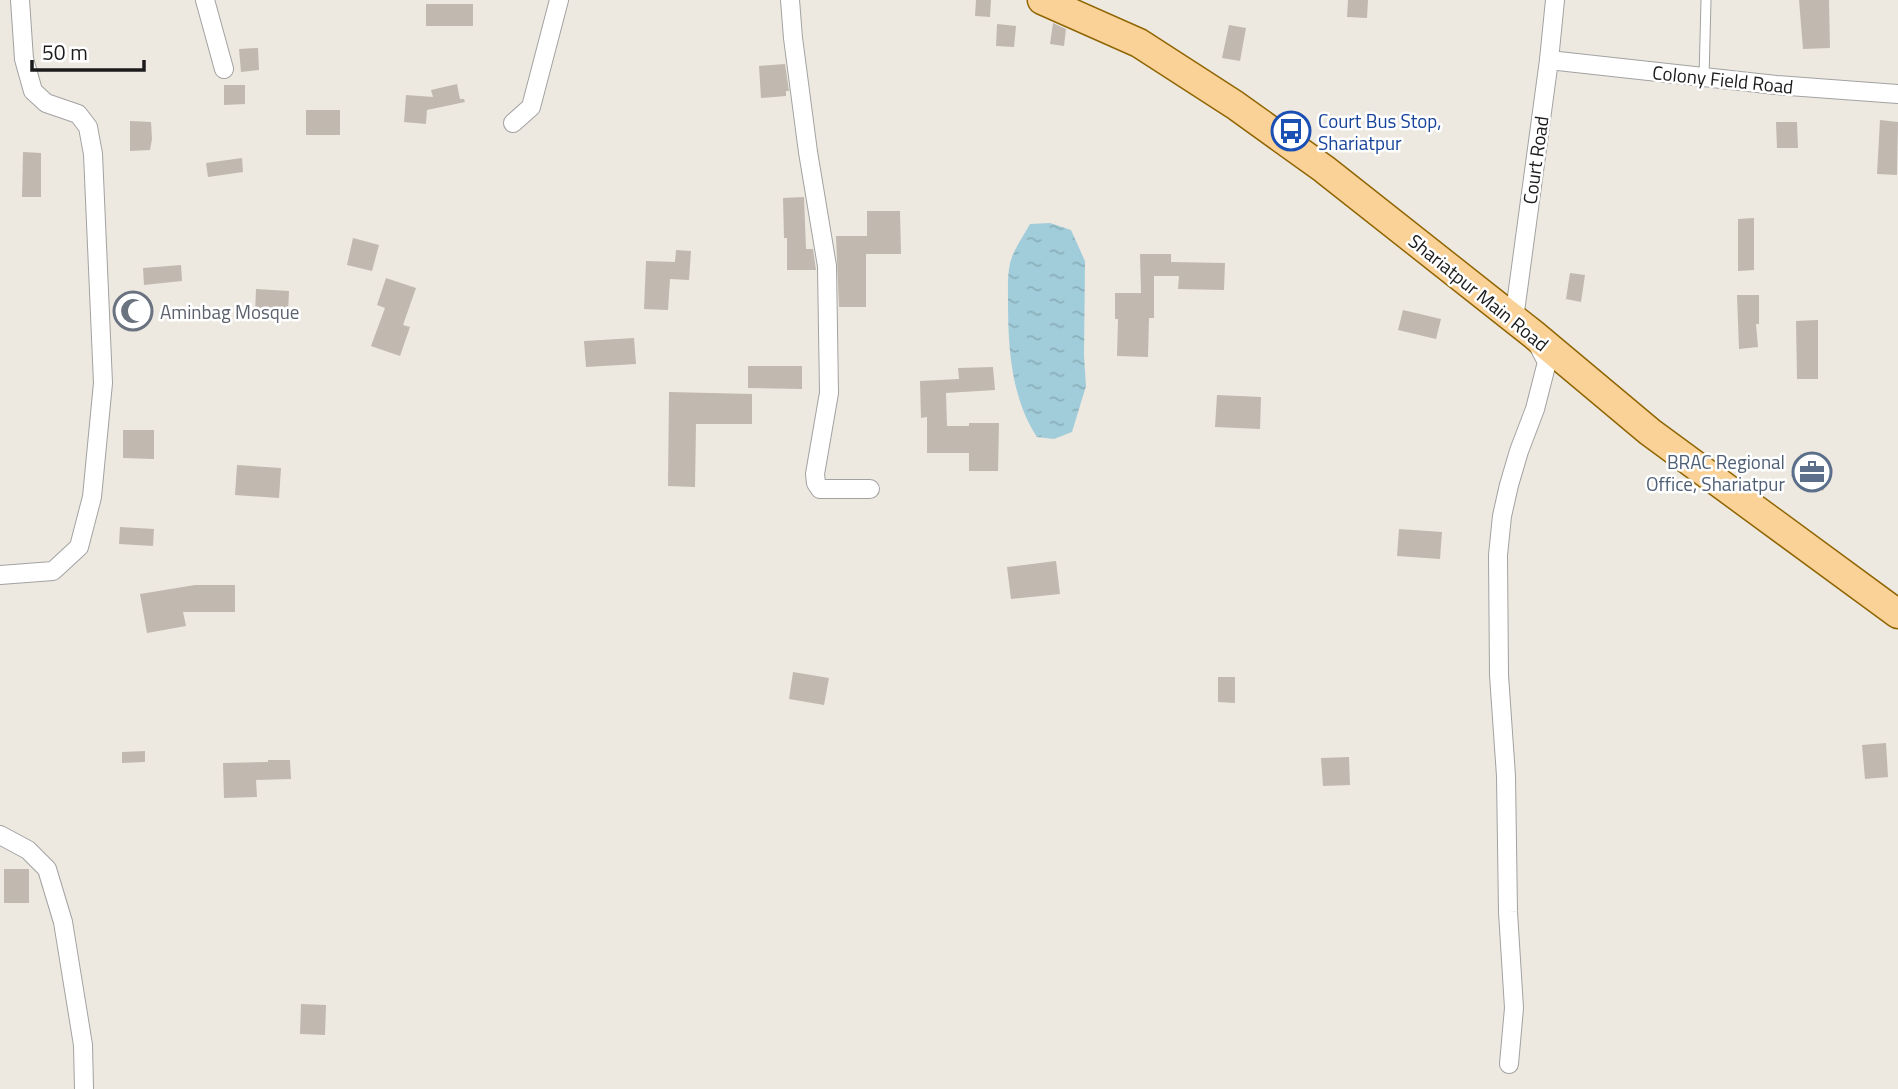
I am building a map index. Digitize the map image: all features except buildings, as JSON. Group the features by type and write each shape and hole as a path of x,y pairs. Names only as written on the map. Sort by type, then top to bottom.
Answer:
{"main road":[{"name":"Shariatpur Main Road","path":"1042,0 1139,43 1235,105 1324,169 1523,326 1650,432 1898,614"}],"street":[{"path":"0,575 53,571 79,547 92,497 103,383 91,140 88,127 78,114 46,103 33,92 24,60 20,0"},
{"path":"205,0 224,69"},
{"path":"513,123 531,107 559,0"},
{"path":"790,0 808,152 827,267 829,393 815,474 816,483 820,489 870,489"},
{"name":"Court Road","path":"1523,326 1555,0"},
{"name":"Colony Field Road","path":"1549,60 1704,78 1898,94"},
{"path":"1509,1064 1514,1008 1508,912 1506,776 1499,675 1498,555 1502,516 1509,485 1535,409 1547,362 1523,326"},
{"path":"0,835 28,850 47,869 63,922 83,1045 84,1089"}],"lane":[{"path":"1704,78 1706,0"}],"water":[{"path":"1050,223 1071,230 1085,261 1086,386 1072,432 1054,439 1037,437 1021,406 1010,354 1008,318 1010,262 1030,224"}],"place":[{"name":"Court Bus Stop, Shariatpur","path":"1291,131"},
{"name":"Aminbag Mosque","path":"133,311"},
{"name":"BRAC Regional Office, Shariatpur","path":"1812,472"}]}
